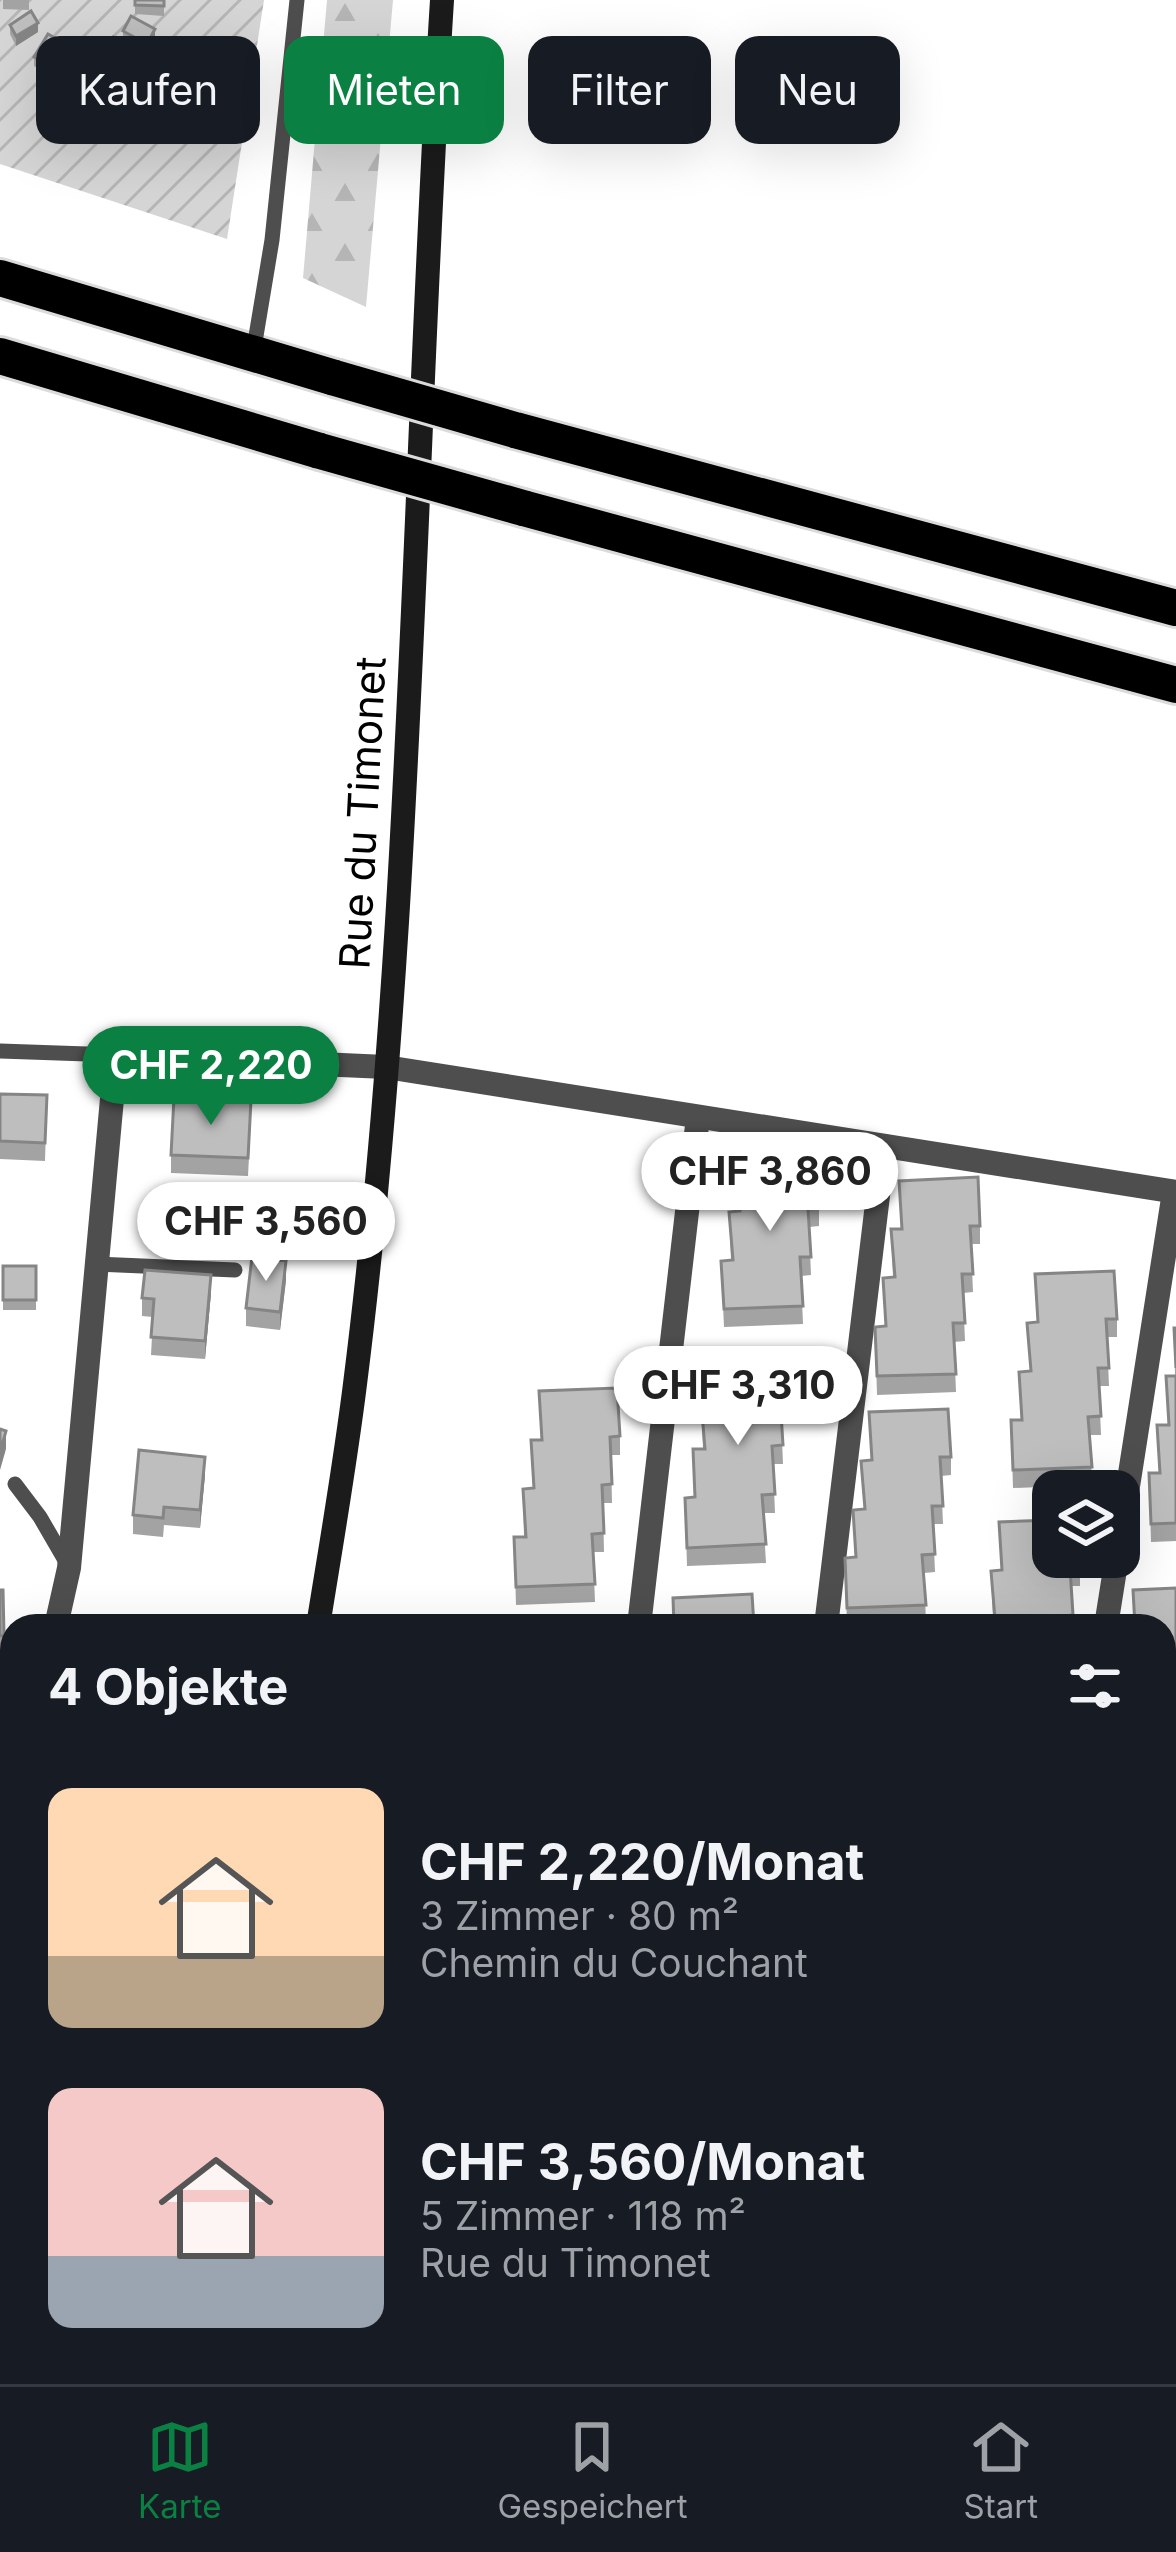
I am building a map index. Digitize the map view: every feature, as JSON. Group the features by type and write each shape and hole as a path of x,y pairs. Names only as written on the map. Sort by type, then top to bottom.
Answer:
{"highway":[{"path":"0,278 515,430 1176,608"},
{"path":"0,356 523,508 1176,685"}],"main road":[{"name":"Rue du Timonet","path":"320,1614 356,1384 386,1067 442,0"}],"street":[{"path":"59,1614 69,1568 116,1055 386,1067 1175,1192 1170,1256 1132,1470"},
{"path":"640,1614 698,1117"},
{"path":"827,1614 884,1146"},
{"path":"1108,1614 1114,1578"}],"lane":[{"path":"253,354 272,240 297,0"},
{"path":"0,1051 116,1055"},
{"path":"96,1264 235,1270"},
{"path":"15,1484 69,1568"}],"green space":[{"path":"0,0 264,0 258,36 36,36 36,144 242,144 227,239 0,164"},
{"path":"327,0 393,0 390,36 324,36"},
{"path":"315,144 380,144 366,307 303,278"}],"building":[{"path":"135,0 164,0 164,6 135,5"},
{"path":"31,11 38,23 16,36 10,25"},
{"path":"131,16 155,29 151,36 123,31"},
{"path":"0,1094 47,1095 45,1143 0,1141"},
{"path":"174,1097 251,1100 248,1158 171,1155"},
{"path":"816,1160 819,1208 808,1209 811,1257 800,1257 803,1306 724,1309 721,1261 733,1260 729,1212 740,1211 737,1163"},
{"path":"978,1177 980,1226 970,1226 973,1274 962,1274 965,1323 953,1323 956,1374 877,1376 875,1327 886,1326 883,1278 895,1277 891,1229 902,1229 899,1181"},
{"path":"252,1257 286,1261 280,1312 246,1308"},
{"path":"3,1266 36,1266 36,1300 3,1300"},
{"path":"145,1270 211,1275 205,1341 151,1337 154,1299 142,1298"},
{"path":"1114,1271 1117,1319 1106,1319 1109,1368 1098,1368 1101,1416 1088,1417 1092,1467 1013,1470 1011,1420 1022,1420 1019,1372 1031,1371 1027,1323 1038,1322 1035,1274"},
{"path":"788,1348 790,1397 780,1397 783,1445 772,1446 775,1494 762,1495 766,1544 687,1548 685,1498 695,1497 693,1449 705,1449 701,1401 712,1400 709,1352"},
{"path":"1166,1376 1176,1376 1176,1523 1151,1524 1149,1473 1160,1473 1157,1425 1169,1425"},
{"path":"617,1388 620,1436 610,1437 612,1484 602,1485 604,1533 592,1534 595,1584 516,1587 514,1537 526,1537 523,1489 534,1488 531,1440 542,1440 539,1391"},
{"path":"948,1409 951,1457 940,1457 943,1506 932,1506 935,1554 922,1555 926,1605 847,1608 845,1558 856,1557 853,1510 865,1509 861,1461 872,1460 869,1412"},
{"path":"139,1450 205,1457 200,1510 164,1507 163,1518 133,1515"},
{"path":"1032,1521 1032,1578 1071,1578 1073,1614 995,1614 991,1571 1002,1570 999,1522"},
{"path":"1176,1588 1176,1614 1134,1614 1133,1590"},
{"path":"752,1594 753,1614 674,1614 673,1598"}]}
